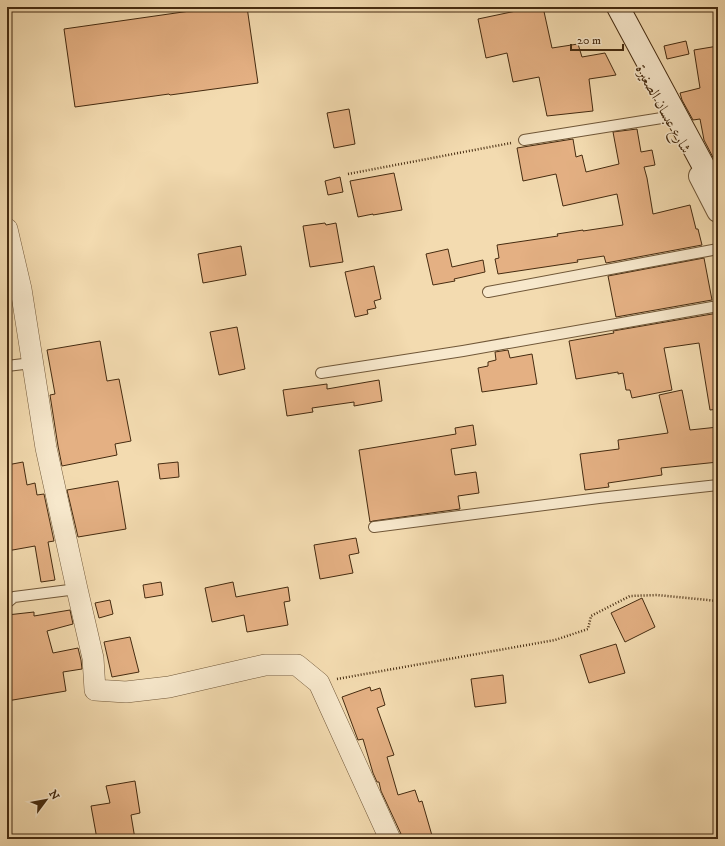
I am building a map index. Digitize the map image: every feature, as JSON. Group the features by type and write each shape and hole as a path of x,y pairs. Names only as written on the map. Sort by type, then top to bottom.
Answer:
{"street":[{"name":"شارع عبسان الصغيرة","path":"606,7 668,117 718,211"},
{"name":"شارع عبسان الصغيرة","path":"618,7 718,192"},
{"path":"7,229 20,289 46,448 93,658 95,690 126,692 169,687 265,666 297,665 319,683 390,839"}],"lane":[{"path":"524,140 668,117"},
{"path":"488,292 718,249"},
{"path":"321,374 463,351 718,306"},
{"path":"7,366 32,363"},
{"path":"374,527 584,500 718,485"},
{"path":"7,603 14,597 77,589"}],"path":[{"path":"348,174 524,140"},
{"path":"319,683 555,640 588,629 591,616 630,596 657,595 718,601"}],"building":[{"path":"218,7 247,7 258,83 75,107 64,29"},
{"path":"535,7 543,7 552,48 578,44 582,57 605,53 616,75 589,79 593,111 547,116 539,77 513,82 507,53 486,58 478,19"},
{"path":"686,41 689,54 667,59 664,46"},
{"path":"718,46 718,78 714,78 718,96 718,167 704,140 700,119 693,120 682,100 680,93 700,88 694,50"},
{"path":"349,109 355,144 334,148 327,113"},
{"path":"637,129 641,152 652,150 655,165 644,167 653,214 690,205 702,245 606,263 604,256 577,260 578,262 498,274 495,259 499,258 497,245 558,236 557,234 623,225 617,194 563,206 556,174 523,181 517,148 573,139 576,157 582,155 586,172 619,164 613,132"},
{"path":"394,173 402,210 358,217 350,181"},
{"path":"340,177 343,192 328,195 325,181"},
{"path":"325,223 326,225 336,223 343,262 310,267 303,226"},
{"path":"241,246 246,275 203,283 198,254"},
{"path":"448,249 452,267 483,260 485,272 454,279 455,281 433,285 426,254"},
{"path":"704,258 712,300 616,317 608,276"},
{"path":"374,266 381,299 374,301 376,308 367,310 368,314 355,317 345,272"},
{"path":"718,313 718,409 710,410 699,343 664,348 672,390 632,398 630,390 626,390 623,373 618,374 618,372 576,379 569,341 614,333 613,331"},
{"path":"237,327 245,369 219,375 210,332"},
{"path":"100,341 107,381 119,379 131,441 115,444 117,455 62,466 50,395 55,394 47,350"},
{"path":"508,350 510,358 532,354 537,384 482,392 478,368 488,366 488,362 496,360 495,352"},
{"path":"379,380 382,401 354,406 354,402 312,408 313,412 287,416 283,390 327,384 327,389"},
{"path":"682,390 690,430 718,427 718,462 661,468 662,475 608,483 609,487 585,490 580,454 619,449 618,440 668,433 659,395"},
{"path":"473,425 476,445 451,449 455,475 476,472 479,493 458,496 460,509 370,522 359,450 456,434 455,428"},
{"path":"23,462 27,485 35,483 37,495 44,494 54,541 48,542 55,580 41,582 35,546 7,551 7,465"},
{"path":"178,462 179,477 160,479 158,464"},
{"path":"118,481 126,529 78,537 67,490"},
{"path":"356,538 359,553 349,555 353,573 320,579 314,545"},
{"path":"161,582 163,595 145,598 143,585"},
{"path":"233,582 236,597 288,587 290,601 284,602 288,625 247,632 244,615 212,622 205,588"},
{"path":"642,598 655,627 625,642 611,613"},
{"path":"110,600 113,614 99,618 95,603"},
{"path":"70,610 73,624 47,631 53,653 78,648 82,669 63,672 66,691 7,701 7,676 9,676 7,663 9,663 7,648 7,615 34,612 34,616"},
{"path":"130,637 139,672 112,677 104,642"},
{"path":"616,644 625,673 589,683 580,655"},
{"path":"503,675 506,703 475,707 471,679"},
{"path":"370,687 371,691 380,688 385,705 377,708 394,755 387,757 398,795 415,790 419,802 422,801 433,839 402,839 381,791 379,782 377,782 373,773 363,739 358,740 342,697"},
{"path":"135,781 140,813 131,815 135,839 97,839 91,806 110,803 106,786"}]}
